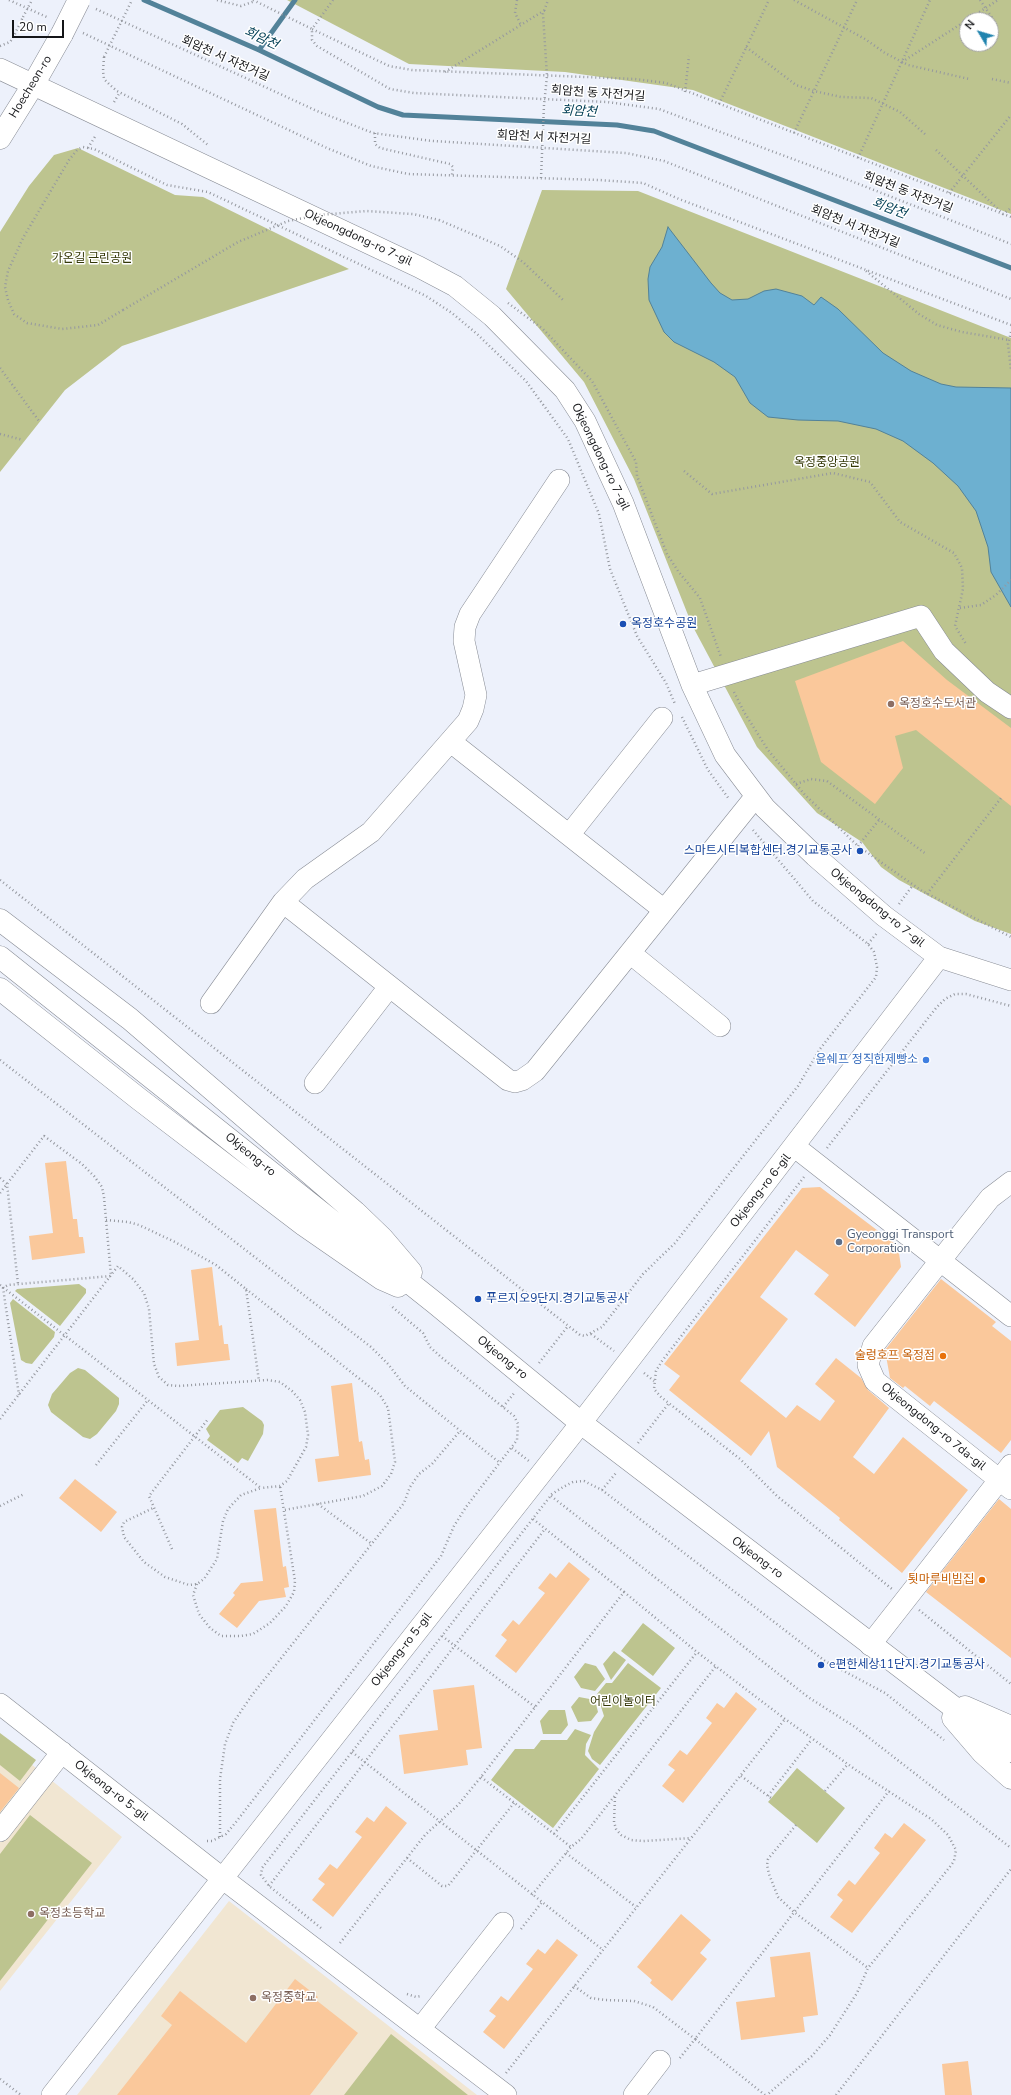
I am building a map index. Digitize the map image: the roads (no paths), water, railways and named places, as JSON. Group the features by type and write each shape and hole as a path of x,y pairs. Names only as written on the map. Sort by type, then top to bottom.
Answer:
{"main road":[{"name":"Hoecheon-ro","path":"0,138 65,29 85,3"},
{"path":"0,920 130,1020 355,1212 382,1238 435,1303"},
{"name":"Okjeong-ro","path":"0,957 435,1303 581,1422 934,1694 1011,1751"},
{"path":"0,989 139,1099 343,1253 382,1279 435,1303"},
{"path":"934,1694 1011,1727"},
{"path":"934,1694 972,1742 1011,1778"}],"street":[{"name":"Okjeongdong-ro 7-gil","path":"0,69 419,267 455,286 492,316 565,390 585,421 623,503 692,685 725,755 765,808 820,861 884,916 939,957 1011,980"},
{"path":"211,1003 283,902 305,879 371,832 468,721 473,709 476,695 464,641 465,627 470,614 559,480"},
{"path":"692,685 922,616 944,651 987,692 1011,708"},
{"path":"569,835 662,718"},
{"path":"451,742 664,910"},
{"path":"283,902 508,1080 515,1082 522,1080 535,1071 756,796"},
{"path":"630,953 720,1026"},
{"name":"Okjeong-ro 6-gil","path":"581,1422 795,1147 939,957"},
{"path":"315,1083 389,987"},
{"path":"795,1147 1011,1316"},
{"name":"Okjeongdong-ro 7da-gil","path":"1007,1478 875,1381 868,1365 873,1346 990,1198 1011,1182"},
{"name":"Okjeong-ro 5-gil","path":"52,2095 581,1422"},
{"path":"870,1645 1007,1478"},
{"name":"Okjeong-ro 5-gil","path":"0,1704 222,1878"},
{"path":"0,1831 62,1752"},
{"path":"222,1878 420,2029 504,2087"},
{"path":"420,2029 510,1929"},
{"path":"634,2095 660,2061"}],"water":[{"path":"668,227 711,283 720,293 732,300 748,299 764,291 776,289 802,296 814,305 821,297 838,309 883,353 911,371 941,384 956,387 1011,388 1011,607 991,572 988,547 976,511 958,486 933,463 903,441 876,429 838,421 798,420 768,417 750,403 735,377 714,362 674,342 664,332 649,300 648,279 650,267 662,247"}],"waterway":[{"name":"회암천","path":"144,0 259,50 378,107 403,115 617,125 654,131 1011,268"},
{"path":"259,50 295,0"}],"place":[{"name":"옥정호수공원","path":"623,624"},
{"name":"옥정호수도서관","path":"891,704"},
{"name":"스마트시티복합센터.경기교통공사","path":"860,851"},
{"name":"윤쉐프 정직한제빵소","path":"926,1060"},
{"name":"Gyeonggi Transport Corporation","path":"839,1242"},
{"name":"푸르지오9단지.경기교통공사","path":"478,1299"},
{"name":"술렁호프 옥정점","path":"943,1356"},
{"name":"툇마루비빔집","path":"982,1580"},
{"name":"e편한세상11단지.경기교통공사","path":"821,1665"},
{"name":"옥정초등학교","path":"31,1914"},
{"name":"옥정중학교","path":"253,1998"}],"park label":[{"name":"가온길 근린공원","path":"92,259"},
{"name":"옥정중앙공원","path":"827,463"},
{"name":"어린이놀이터","path":"623,1702"}]}
